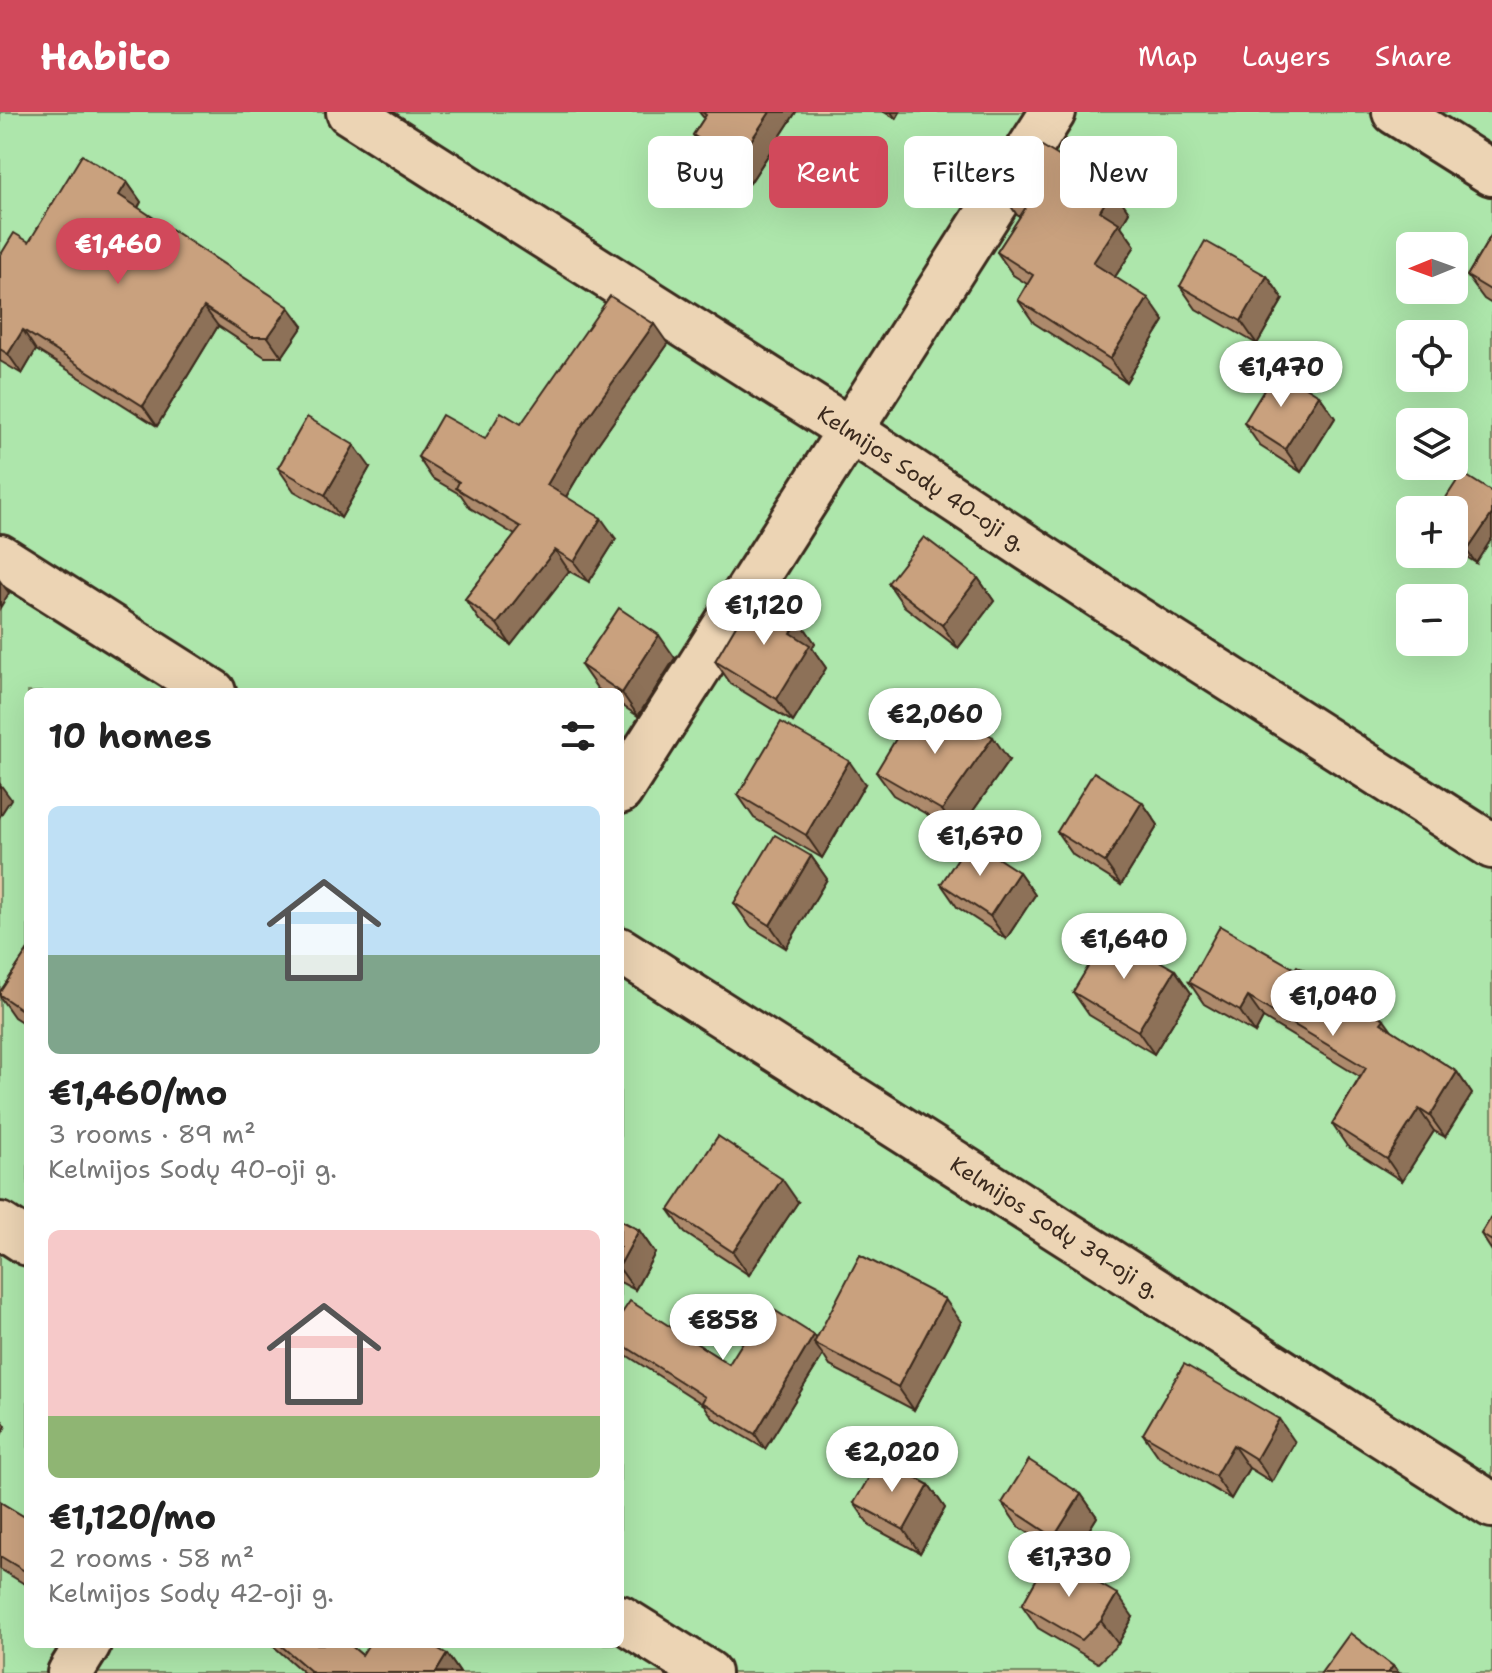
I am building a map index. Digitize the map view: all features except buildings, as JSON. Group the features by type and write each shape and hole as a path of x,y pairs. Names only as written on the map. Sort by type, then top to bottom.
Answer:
{"street":[{"name":"Kelmijos Sodų 40-oji g.","path":"349,112 851,431 1108,601 1492,846"},
{"path":"624,785 1053,112"},
{"path":"1395,112 1492,173"},
{"path":"0,557 207,688"},
{"name":"Kelmijos Sodų 39-oji g.","path":"624,953 1492,1505"},
{"path":"0,1225 24,1240"},
{"path":"624,1620 708,1673"},
{"path":"70,1673 86,1648"}],"green space":[{"path":"0,112 1492,112 1492,1673 0,1673"}]}
